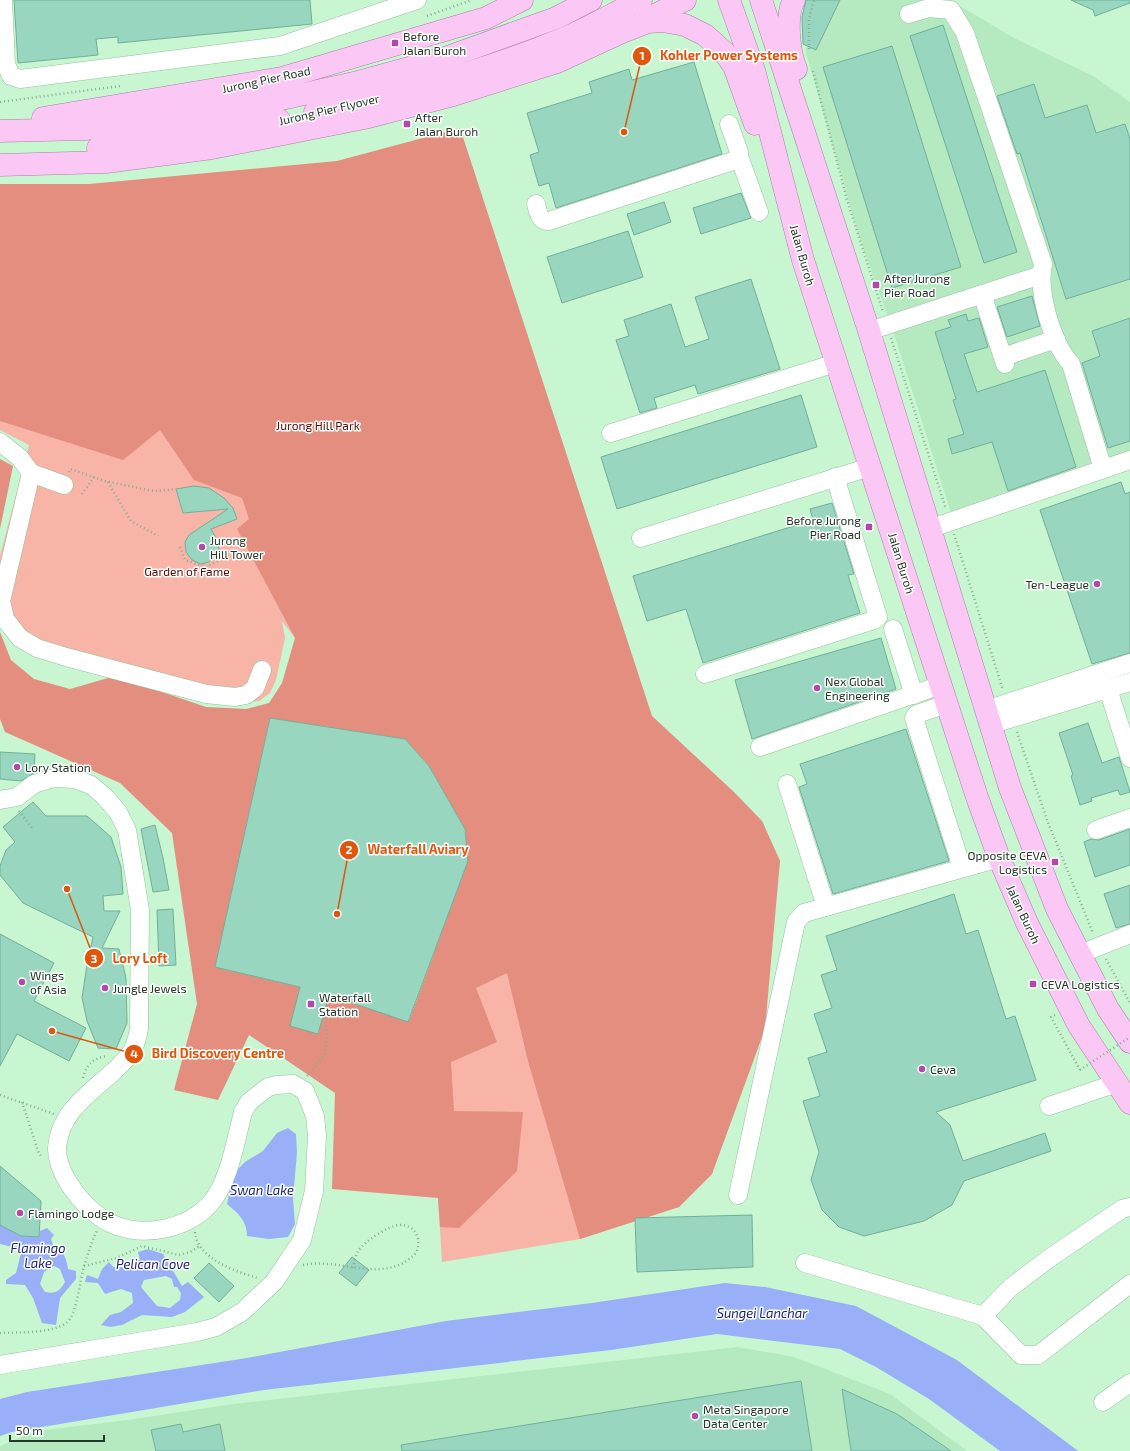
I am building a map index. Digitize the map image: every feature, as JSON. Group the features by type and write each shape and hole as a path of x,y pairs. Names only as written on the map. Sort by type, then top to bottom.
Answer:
{"main road":[{"name":"Jurong Pier Road","path":"0,121 50,118 282,78 486,18 500,5 522,0"},
{"name":"Jurong Pier Flyover","path":"0,155 103,147 270,122 358,93 445,58 556,18 591,0"},
{"name":"Jurong Pier Flyover","path":"0,131 85,129 263,103 358,93 455,77 566,37 642,0"},
{"path":"0,165 106,162 212,148 364,118 453,95 557,62 622,32 685,0"},
{"name":"Jalan Buroh","path":"729,0 754,70 803,260 999,858 1027,923 1079,1026 1130,1104"},
{"path":"761,0 869,331 1010,788 1057,909 1108,1008 1130,1042"},
{"path":"794,0 790,8 790,43 793,61 811,113 821,149 827,201"},
{"path":"622,32 648,22 663,21 685,25 705,35 724,52 734,66 803,260"}],"street":[{"path":"2,0 6,64 11,76 20,79 280,46 418,0"},
{"path":"909,14 929,8 951,10 965,33 1043,264 1041,275 1046,307 1056,339 1062,354 1071,364 1103,469"},
{"path":"729,124 759,212"},
{"path":"536,204 543,220 549,221 736,160 739,156"},
{"path":"869,331 1041,275"},
{"path":"982,294 1004,360 1056,339"},
{"path":"611,433 836,363"},
{"path":"0,442 20,458 31,473 64,485"},
{"path":"929,529 1130,460"},
{"path":"641,538 870,466"},
{"path":"31,473 1,601 5,619 20,638 37,648 66,657 206,694 235,697 246,694 255,688 262,670"},
{"path":"706,674 874,620 878,617 835,477"},
{"path":"893,628 914,695"},
{"path":"988,717 1130,663"},
{"path":"988,717 1108,689 1130,682"},
{"path":"1108,689 1130,758"},
{"path":"760,747 914,695 944,694"},
{"path":"944,694 917,714 914,718 962,868"},
{"path":"0,1365 198,1332 216,1327 242,1312 278,1277 302,1240 314,1191 318,1136 315,1116 309,1096 300,1087 287,1084 268,1088 249,1102 243,1112 220,1191 209,1205 177,1226 155,1230 124,1228 117,1226 103,1218 75,1194 59,1164 57,1148 66,1118 75,1105 124,1061 132,1051 137,1040 139,1028 139,903 127,830 118,812 104,796 91,785 75,779 54,778 34,784 8,798"},
{"path":"787,784 826,907"},
{"path":"1096,830 1130,818"},
{"path":"738,1195 796,922 804,913 999,858"},
{"path":"1080,954 1128,937"},
{"path":"1049,1106 1117,1083"},
{"path":"983,1316 1011,1287 1051,1257 1122,1209 1130,1207"},
{"path":"805,1263 983,1316 1021,1355 1038,1354 1130,1284"},
{"path":"1103,1402 1130,1383"}],"path":[{"path":"64,485 70,470 108,482 154,491 176,489"},
{"path":"82,494 94,477"},
{"path":"108,482 131,521 158,536"},
{"path":"180,546 186,560 206,567 220,560"},
{"path":"206,567 210,578"},
{"path":"8,798 32,828"},
{"path":"300,1087 325,1054 327,1033 324,1013"},
{"path":"1055,1015 1051,1017 1080,1070 1130,1037"},
{"path":"0,1095 66,1118"},
{"path":"22,1102 41,1156 46,1161 59,1164"},
{"path":"194,1216 196,1236 200,1246 206,1254 236,1272 278,1277 305,1264 329,1263 353,1269 376,1270 398,1265 412,1257 419,1248 419,1242 415,1231 406,1226 400,1225 374,1236 365,1242 359,1251 353,1269"},
{"path":"0,1333 40,1332 61,1326 69,1321 92,1240 103,1218"},
{"path":"84,1266 117,1258 142,1246 179,1255 190,1252 200,1246"}],"shaded area":[{"path":"817,0 950,0 1014,38 1093,76 1130,102 1130,467 956,528 894,334 857,230 806,53 809,13"},
{"path":"738,1347 794,1357 890,1394 967,1451 0,1451 0,1446 36,1431 128,1420 233,1404"}],"green space":[{"name":"Jurong Hill Park","path":"460,128 652,716 734,792 762,821 780,861 765,1029 712,1174 679,1207 580,1239 528,1061 507,973 476,988 497,1042 451,1062 454,1111 523,1112 517,1171 459,1228 440,1227 438,1198 332,1189 335,1093 249,1035 218,1100 174,1090 197,1004 172,833 120,783 5,732 0,719 0,632 11,660 34,679 70,689 115,676 206,707 246,709 269,703 282,683 295,638 237,529 249,519 242,498 194,480 160,430 123,460 0,421 0,184 89,184 337,161","holes":["270,718 405,739 429,766 465,829 468,861 409,1021 300,987 215,967"]},
{"name":"Jurong Hill Park","path":"0,184 622,726 688,787 762,821 780,861 712,1174 679,1207 580,1239 442,1262 427,1018 467,732 295,638 282,621 285,638 276,680 270,693 259,701 236,703 51,660 0,618 0,556 29,445 0,430"},
{"path":"0,459 13,466 0,529"}],"water":[{"name":"Swan Lake","path":"288,1128 296,1134 297,1152 293,1199 295,1224 288,1237 269,1239 247,1236 246,1226 242,1218 227,1204 233,1174 245,1162 263,1151 277,1133"},
{"name":"Flamingo Lake","path":"0,1225 21,1236 39,1237 40,1231 47,1228 54,1235 51,1239 53,1245 62,1252 67,1262 68,1269 76,1271 76,1279 60,1298 56,1325 42,1323 33,1298 25,1285 6,1284 6,1280 16,1273 21,1253 17,1248 0,1244","holes":["54,1266 60,1269 65,1282 57,1292 45,1292 40,1284 44,1272"]},
{"name":"Pelican Cove","path":"148,1249 163,1254 182,1286 188,1282 204,1297 185,1312 172,1317 142,1315 122,1325 110,1327 101,1325 110,1315 121,1312 133,1303 132,1293 121,1289 105,1294 98,1283 85,1282 87,1275 98,1279 102,1269 109,1262 113,1267 124,1266 129,1264 133,1259 140,1260 138,1252","holes":["166,1276 172,1279 174,1287 177,1287 181,1293 180,1300 170,1308 157,1306 141,1287 144,1280"]},
{"name":"Sungei Lanchar","path":"725,1283 765,1287 856,1306 957,1360 1078,1451 1000,1451 929,1399 876,1367 840,1349 717,1334 611,1350 264,1390 12,1432 0,1436 0,1399 27,1392 247,1358 446,1321 592,1303"}],"building":[{"path":"14,0 310,0 312,24 118,43 118,37 96,39 98,55 18,63"},
{"path":"806,0 840,0 816,50 803,44 802,17"},
{"path":"1071,0 1130,0 1130,3 1095,16 1093,10"},
{"path":"943,25 1017,252 984,263 910,36"},
{"path":"892,46 961,267 892,288 823,67"},
{"path":"694,62 722,154 556,208 549,183 539,186 530,155 539,152 527,113 592,93 589,82 629,69 632,80"},
{"path":"1034,84 1045,118 1087,105 1096,133 1125,124 1130,139 1130,279 1066,299 1020,153 1017,154 997,96"},
{"path":"741,193 751,218 701,234 693,208"},
{"path":"664,202 671,222 634,235 627,214"},
{"path":"628,231 643,277 562,303 547,257"},
{"path":"751,279 780,369 698,394 695,385 654,398 657,408 640,413 616,340 629,336 624,320 671,304 685,347 709,339 695,297"},
{"path":"1032,296 1040,326 1007,337 997,307"},
{"path":"966,314 968,321 979,318 988,347 964,354 977,392 1045,370 1076,467 1008,491 992,442 952,454 948,439 964,434 953,400 956,399 935,332 951,327 948,320"},
{"path":"1130,318 1130,441 1108,448 1082,363 1100,356 1092,331"},
{"path":"801,395 817,447 617,509 601,457"},
{"name":"Ten-League","path":"1121,482 1125,494 1130,492 1130,653 1092,664 1040,510"},
{"path":"194,486 209,488 224,498 233,508 237,519 211,529 218,541 219,552 209,562 201,564 192,560 186,552 185,542 189,535 228,509 183,513 176,489"},
{"path":"832,503 854,574 848,575 860,613 703,663 686,609 647,621 633,576 813,520 810,509"},
{"name":"Nex Global Engineering","path":"881,638 896,689 752,739 735,680"},
{"path":"270,718 405,739 429,766 465,829 468,861 408,1022 329,995 318,1034 290,1026 300,987 215,967"},
{"path":"1088,723 1102,763 1119,757 1130,792 1120,795 1118,790 1091,798 1092,801 1080,805 1071,776 1073,775 1059,733"},
{"path":"906,729 949,861 833,894 799,787 807,784 800,764"},
{"name":"Lory Station","path":"0,752 35,754 34,773 21,781 0,779"},
{"path":"33,802 46,816 87,816 111,837 121,867 123,894 103,896 104,911 120,911 102,948 119,949 126,978 127,1023 116,1049 98,1048 87,1021 82,998 93,937 23,903 0,875 0,866 6,850 15,842 3,827"},
{"path":"155,825 169,890 153,892 141,829"},
{"path":"1130,829 1130,865 1095,877 1084,842 1091,839 1099,840"},
{"path":"1130,885 1130,924 1116,928 1104,894"},
{"name":"Ceva","path":"954,894 966,934 978,930 1006,1019 1015,1016 1036,1080 936,1112 950,1125 963,1161 1045,1133 1051,1151 964,1181 952,1205 924,1221 864,1236 839,1227 822,1210 811,1180 819,1152 803,1101 820,1096 808,1058 827,1052 814,1014 832,1008 821,975 837,970 826,936"},
{"path":"173,909 176,965 159,966 157,910"},
{"name":"Wings of Asia","path":"0,934 54,963 34,1001 86,1028 69,1061 17,1034 0,1066"},
{"name":"Flamingo Lodge","path":"0,1166 41,1201 39,1237 21,1236 0,1225"},
{"path":"752,1215 753,1267 637,1272 635,1218"},
{"path":"352,1257 369,1270 356,1286 339,1273"},
{"path":"209,1263 234,1286 219,1302 194,1278"},
{"name":"Meta Singapore Data Center","path":"801,1381 812,1451 402,1451 401,1445"},
{"path":"842,1389 897,1414 951,1451 851,1451"},
{"path":"181,1424 183,1432 220,1424 225,1451 156,1451 151,1430"}],"place":[{"name":"Before Jalan Buroh","path":"395,43"},
{"name":"After Jalan Buroh","path":"407,124"},
{"name":"Kohler Power Systems","path":"624,132"},
{"name":"After Jurong Pier Road","path":"876,285"},
{"name":"Before Jurong Pier Road","path":"869,527"},
{"name":"Jurong Hill Tower","path":"202,547"},
{"name":"Ten-League","path":"1097,584"},
{"name":"Nex Global Engineering","path":"817,688"},
{"name":"Lory Station","path":"17,767"},
{"name":"Opposite CEVA Logistics","path":"1055,862"},
{"name":"Lory Loft","path":"67,889"},
{"name":"Waterfall Aviary","path":"337,914"},
{"name":"Wings of Asia","path":"22,982"},
{"name":"CEVA Logistics","path":"1033,984"},
{"name":"Jungle Jewels","path":"105,988"},
{"name":"Waterfall Station","path":"311,1004"},
{"name":"Bird Discovery Centre","path":"52,1031"},
{"name":"Ceva","path":"922,1069"},
{"name":"Flamingo Lodge","path":"20,1213"},
{"name":"Meta Singapore Data Center","path":"695,1416"}],"park label":[{"name":"Garden of Fame","path":"187,571"}]}
